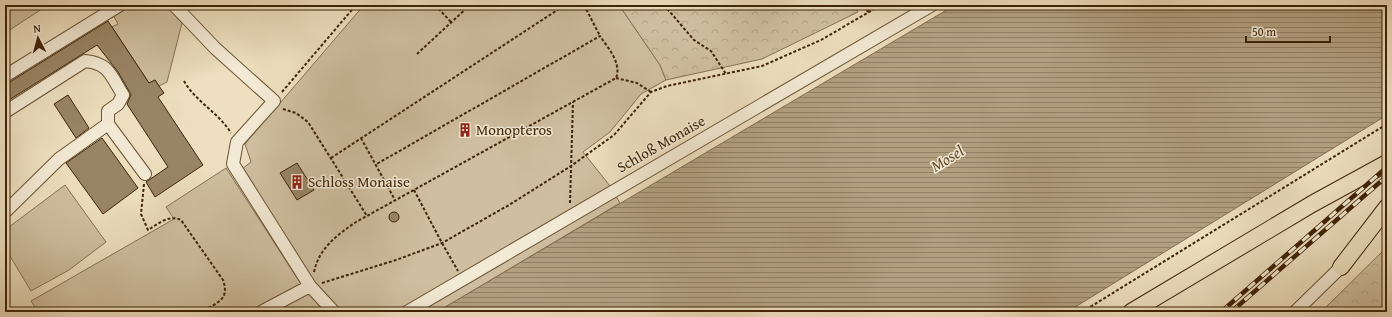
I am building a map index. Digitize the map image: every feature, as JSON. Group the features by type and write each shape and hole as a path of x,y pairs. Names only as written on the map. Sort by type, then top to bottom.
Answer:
{"main road":[{"path":"1131,312 1312,204 1387,163"},
{"path":"1341,267 1387,207"},
{"path":"1341,267 1387,223"}],"street":[{"path":"5,76 120,5"},
{"path":"174,5 215,48 272,103 237,142 233,164 310,286 334,312"},
{"name":"Schloß Monaise","path":"407,312 572,214 932,5"},
{"path":"5,112 85,62 97,62 105,66 123,95 118,104 108,110 108,124 144,174"},
{"path":"5,212 59,159 108,124"},
{"path":"1295,312 1341,267"},
{"path":"261,312 310,286"}],"path":[{"path":"356,5 272,103 296,112 308,122 366,216"},
{"path":"435,5 451,22"},
{"path":"417,54 470,5"},
{"path":"331,158 565,5"},
{"path":"310,286 316,264 322,252 334,237 366,216 616,78 618,65 600,36 584,5"},
{"path":"664,5 694,40 711,51 726,74"},
{"path":"867,13 870,5"},
{"path":"310,286 396,260 442,244 509,205 571,166 614,135 651,92 667,86 762,66 821,40 881,5"},
{"path":"375,165 600,36"},
{"path":"616,78 636,83 651,92"},
{"path":"184,81 189,90 210,108 237,142"},
{"path":"572,214 570,206 573,102"},
{"path":"1082,312 1387,124"},
{"path":"361,138 396,200"},
{"path":"144,174 140,214 148,230 168,218 176,217 181,220 222,280 226,290 224,296 203,312"},
{"path":"414,190 442,244 463,278"}],"green space":[{"path":"5,5 48,5 5,33"},
{"path":"128,5 165,5 182,23 167,82 159,86 155,80 149,83 112,27 118,24 113,15"},
{"path":"364,5 619,5 660,65 666,80 641,94 610,132 583,152 610,186 620,203 437,312 38,312 31,301 174,219 166,207 226,168 297,278 306,273 242,169 251,162 245,144"},
{"path":"619,5 854,5 858,12 762,59 666,80 660,65"},
{"path":"65,185 106,242 69,270 31,291 5,248 5,230"},
{"path":"1387,247 1387,312 1321,312"}],"water":[{"name":"Mosel","path":"955,5 1387,5 1387,115 1067,312 437,312"}],"building":[{"path":"108,21 149,83 155,80 164,93 158,97 203,165 155,197 146,182 168,167 127,104 131,95 118,72 97,45 9,100 5,94 5,85"},
{"path":"68,95 89,128 76,138 54,104"},
{"name":"Monopteros","path":"463,125 467,125 469,126 469,134 463,135 460,132 460,128"},
{"path":"102,138 138,188 103,214 66,163"},
{"name":"Schloss Monaise","path":"297,163 314,190 297,200 280,173"},
{"path":"392,212 396,212 398,213 398,221 392,222 389,219 389,215"}],"railway":[{"path":"1221,312 1387,167"},
{"path":"1231,312 1387,176"}],"place":[{"name":"Monopteros","path":"465,130"},
{"name":"Schloss Monaise","path":"297,182"}]}
